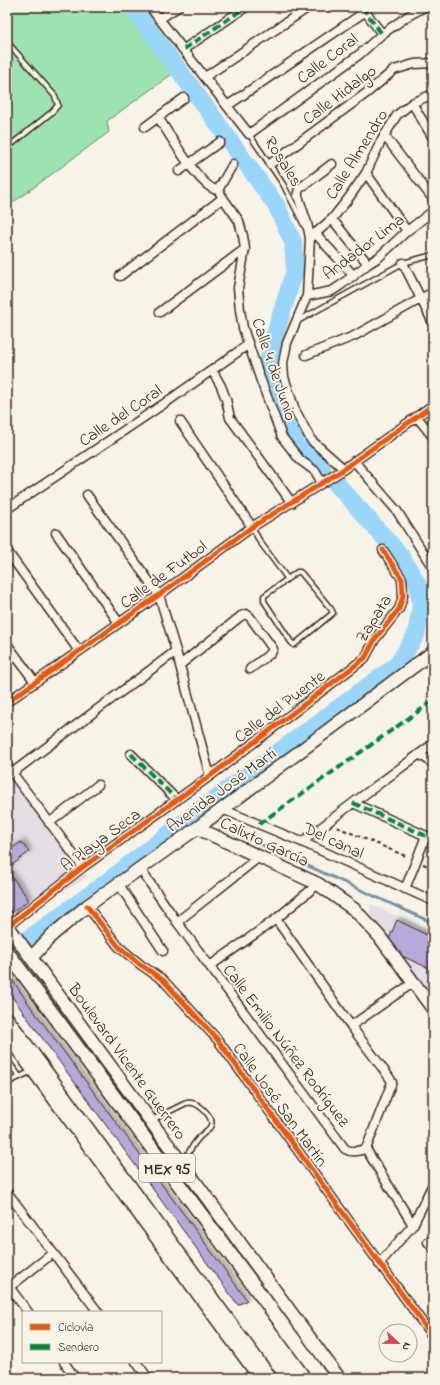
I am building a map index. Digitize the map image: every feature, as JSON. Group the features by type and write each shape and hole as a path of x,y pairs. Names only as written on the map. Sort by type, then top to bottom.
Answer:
{"main road":[{"name":"Avenida José Martí","path":"32,957 52,934 87,906 222,810 433,652"},
{"name":"Calixto García","path":"197,828 318,884 355,910 380,936 433,1010"},
{"name":"Boulevard Vicente Guerrero","path":"7,925 32,957 339,1378"},
{"name":"MEX 95","path":"7,952 322,1378"},
{"name":"MEX 95","path":"7,1019 270,1378"},
{"path":"7,1035 260,1378"}],"street":[{"path":"150,7 249,134"},
{"path":"159,19 178,7"},
{"path":"184,49 246,7"},
{"path":"205,77 310,7"},
{"name":"Calle Coral","path":"249,134 360,54 382,34 424,7"},
{"path":"227,106 364,9 382,34"},
{"name":"Calle Hidalgo","path":"270,164 368,92 394,70 414,64 433,63"},
{"name":"Calle Almendro","path":"313,235 332,219 366,173 384,135 397,115 412,103 433,94"},
{"path":"145,127 184,98"},
{"path":"412,103 433,138"},
{"path":"158,117 188,164 208,186 214,190 218,190 233,164"},
{"path":"384,135 433,199"},
{"path":"179,171 220,142"},
{"path":"332,164 298,192 313,235 354,276"},
{"path":"366,173 407,231"},
{"name":"Calle 4 de Junio","path":"218,190 239,221 243,236 245,249 238,288 240,310 243,328 260,378 282,437 300,460 315,471 322,483"},
{"path":"120,276 223,198"},
{"name":"Andador Lima","path":"306,296 332,291 378,257 407,231 433,211"},
{"path":"332,219 368,264"},
{"path":"313,235 306,296 287,343 283,363 284,377 296,410 311,440 341,471"},
{"path":"160,312 245,249"},
{"path":"402,263 433,323"},
{"path":"306,355 354,336 433,292"},
{"name":"Calle del Coral","path":"7,509 249,344"},
{"path":"212,370 226,400 230,418 292,503"},
{"name":"Calle de Futbol","path":"7,702 159,595 252,527 341,471 433,405"},
{"path":"417,417 433,437"},
{"path":"180,421 252,527"},
{"path":"354,461 397,511 433,568"},
{"path":"87,495 159,595 180,665 210,776"},
{"path":"56,532 119,623"},
{"name":"Zapata","path":"365,658 375,640 399,609 403,596 402,579 384,550"},
{"path":"7,551 79,651"},
{"path":"180,665 241,616 246,614 250,617 273,648 250,669"},
{"path":"7,644 35,682"},
{"path":"83,868 9,769 176,651"},
{"name":"Calle del Puente","path":"210,776 365,658"},
{"path":"302,842 433,744"},
{"path":"131,754 177,800"},
{"path":"419,754 433,763"},
{"name":"A Playa Seca","path":"7,925 210,776"},
{"path":"49,823 98,785"},
{"path":"353,803 430,838 416,861 405,889"},
{"name":"Del canal","path":"222,810 302,842 433,901"},
{"path":"177,922 259,857"},
{"name":"Calle Emilio Núñez Rodríguez","path":"140,869 177,922 345,1149 354,1152 366,1149"},
{"path":"118,883 163,951"},
{"path":"210,966 276,919 318,884"},
{"name":"Calle José San Martín","path":"87,906 119,947 163,980 217,1039 433,1337"},
{"path":"276,919 351,1026 390,1077 392,1082 366,1149 413,1225"},
{"path":"351,1026 414,982"},
{"path":"380,1264 413,1225 433,1184"},
{"path":"7,1192 97,1311"},
{"path":"27,1311 8,1286 53,1253"},
{"path":"65,1363 75,1378"},
{"path":"137,1363 148,1378"}],"lane":[{"path":"7,42 55,96 58,105 52,112 7,148"},
{"name":"Rosales","path":"249,134 283,184 313,235"},
{"path":"296,323 402,263 433,256"},
{"path":"252,527 260,542 287,578"},
{"path":"297,572 300,572 333,613 294,645 264,601 264,596 287,578 297,572"},
{"path":"7,1060 20,1076"},
{"path":"7,1082 33,1070"},
{"path":"151,1121 186,1103 199,1105 211,1118 212,1123 210,1128 201,1135 192,1146 182,1164"}],"path":[{"path":"327,823 433,868"}],"shaded area":[{"path":"7,756 88,877 9,922 7,918"},
{"path":"370,904 433,931 433,1003 370,915"}],"green space":[{"path":"7,7 127,7 175,72 107,121 109,132 7,207"}],"building":[{"path":"433,416 433,428 427,421"},
{"path":"21,842 29,852 7,869 7,845 11,849"},
{"path":"7,870 29,900 12,913 7,906"},
{"path":"397,920 433,938 433,970 402,956 389,939"},
{"path":"7,972 28,1003 247,1300 238,1305 75,1083 7,990"}],"waterway":[{"path":"132,7 276,205 293,242 295,270 275,334 266,371 285,418 322,469"},
{"path":"27,940 99,888 196,813 397,665 416,635 421,606 418,585 400,555 335,482"},
{"path":"221,826 433,923"}],"marked path":[{"path":"184,49 246,7"},
{"path":"362,7 382,34"},
{"path":"259,824 433,701"},
{"path":"131,754 177,800"},
{"path":"353,803 433,839"}],"cycle path":[{"path":"7,702 159,595 252,527 338,473 433,405"},
{"path":"8,926 83,867 210,776 365,658 375,639 399,609 403,596 402,579 383,550"},
{"path":"87,906 119,947 141,965 163,980 217,1039 433,1337"}]}
